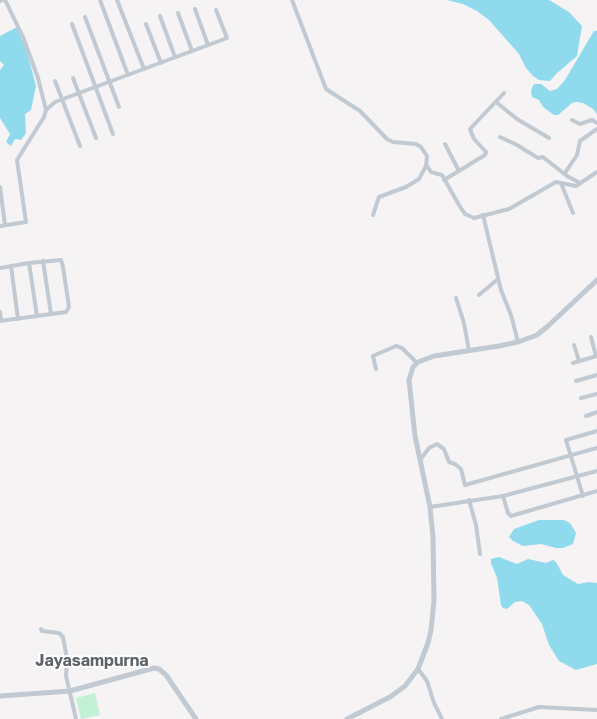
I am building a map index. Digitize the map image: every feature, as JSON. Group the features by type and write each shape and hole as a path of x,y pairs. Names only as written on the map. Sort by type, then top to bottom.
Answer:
{"street":[{"path":"0,187 3,226 26,222 17,160 44,117 46,108 38,78 23,37 2,0"},
{"path":"100,0 128,75"},
{"path":"117,0 144,69"},
{"path":"292,0 326,89 360,110 389,140 416,144 421,147 427,156 426,166 419,179 413,184 379,197 373,215"},
{"path":"195,9 208,45"},
{"path":"46,108 55,102 227,38 216,10"},
{"path":"178,13 192,51"},
{"path":"160,16 175,57"},
{"path":"86,17 120,107"},
{"path":"72,24 113,134"},
{"path":"146,24 161,63"},
{"path":"73,78 96,138"},
{"path":"56,81 80,146"},
{"path":"444,180 486,154 485,150 472,136 470,129 504,93"},
{"path":"496,102 517,119 549,138"},
{"path":"572,120 580,124 592,120 597,122"},
{"path":"564,173 577,156 580,141 597,129"},
{"path":"500,137 538,158 542,156 580,183"},
{"path":"445,144 459,171"},
{"path":"426,166 431,172 442,175 465,214 474,218 509,209 556,182 576,186 597,172"},
{"path":"561,183 573,213"},
{"path":"483,215 498,279 518,342"},
{"path":"0,268 57,259 62,262 69,307 68,310 51,314 1,321 0,312"},
{"path":"44,261 51,314"},
{"path":"29,262 37,316"},
{"path":"11,266 18,318"},
{"path":"479,295 498,279"},
{"path":"347,719 395,694 411,680 418,669 428,644 433,616 434,582 430,507 415,436 409,380 410,371 417,363 434,356 518,342 542,331 597,280"},
{"path":"456,298 464,323 469,351"},
{"path":"573,363 597,356 590,337"},
{"path":"574,345 579,361"},
{"path":"376,369 373,356 396,346 402,348 417,363"},
{"path":"576,381 597,375"},
{"path":"582,398 597,394"},
{"path":"586,416 597,412"},
{"path":"583,496 566,440 597,431"},
{"path":"420,460 429,448 437,444 444,449 449,462 461,469 465,485 597,448"},
{"path":"430,507 502,496 597,471"},
{"path":"502,496 508,513 511,516 597,492"},
{"path":"470,500 480,554"},
{"path":"40,629 42,631 59,633 63,638 67,659 66,676 76,719"},
{"path":"0,696 70,691 143,670 158,669 166,675 196,719"},
{"path":"418,669 426,681 442,719"},
{"path":"501,719 539,708 597,710"}],"green space":[{"path":"95,693 100,715 81,719 76,698"}],"water":[{"path":"447,0 549,0 569,12 582,26 577,56 550,81 539,80 526,68 519,54 489,20 463,4"},
{"path":"17,27 27,52 36,86 31,110 25,114 26,133 21,140 15,139 11,146 6,142 10,134 0,118 0,70 4,65 0,61 0,36"},
{"path":"594,31 597,31 597,114 583,103 576,102 572,103 558,115 554,115 543,107 539,100 532,97 531,90 534,84 541,84 550,91 557,89 565,80"},
{"path":"539,520 564,520 570,523 576,533 573,544 563,548 541,544 523,546 509,537 514,529"},
{"path":"499,557 517,564 528,559 546,563 553,560 563,575 578,584 597,583 597,664 576,670 559,661 549,645 542,624 529,605 522,601 515,602 507,609 503,608 497,578 491,563 491,559"}],"district":[{"name":"Jayasampurna","path":"92,661"}]}
